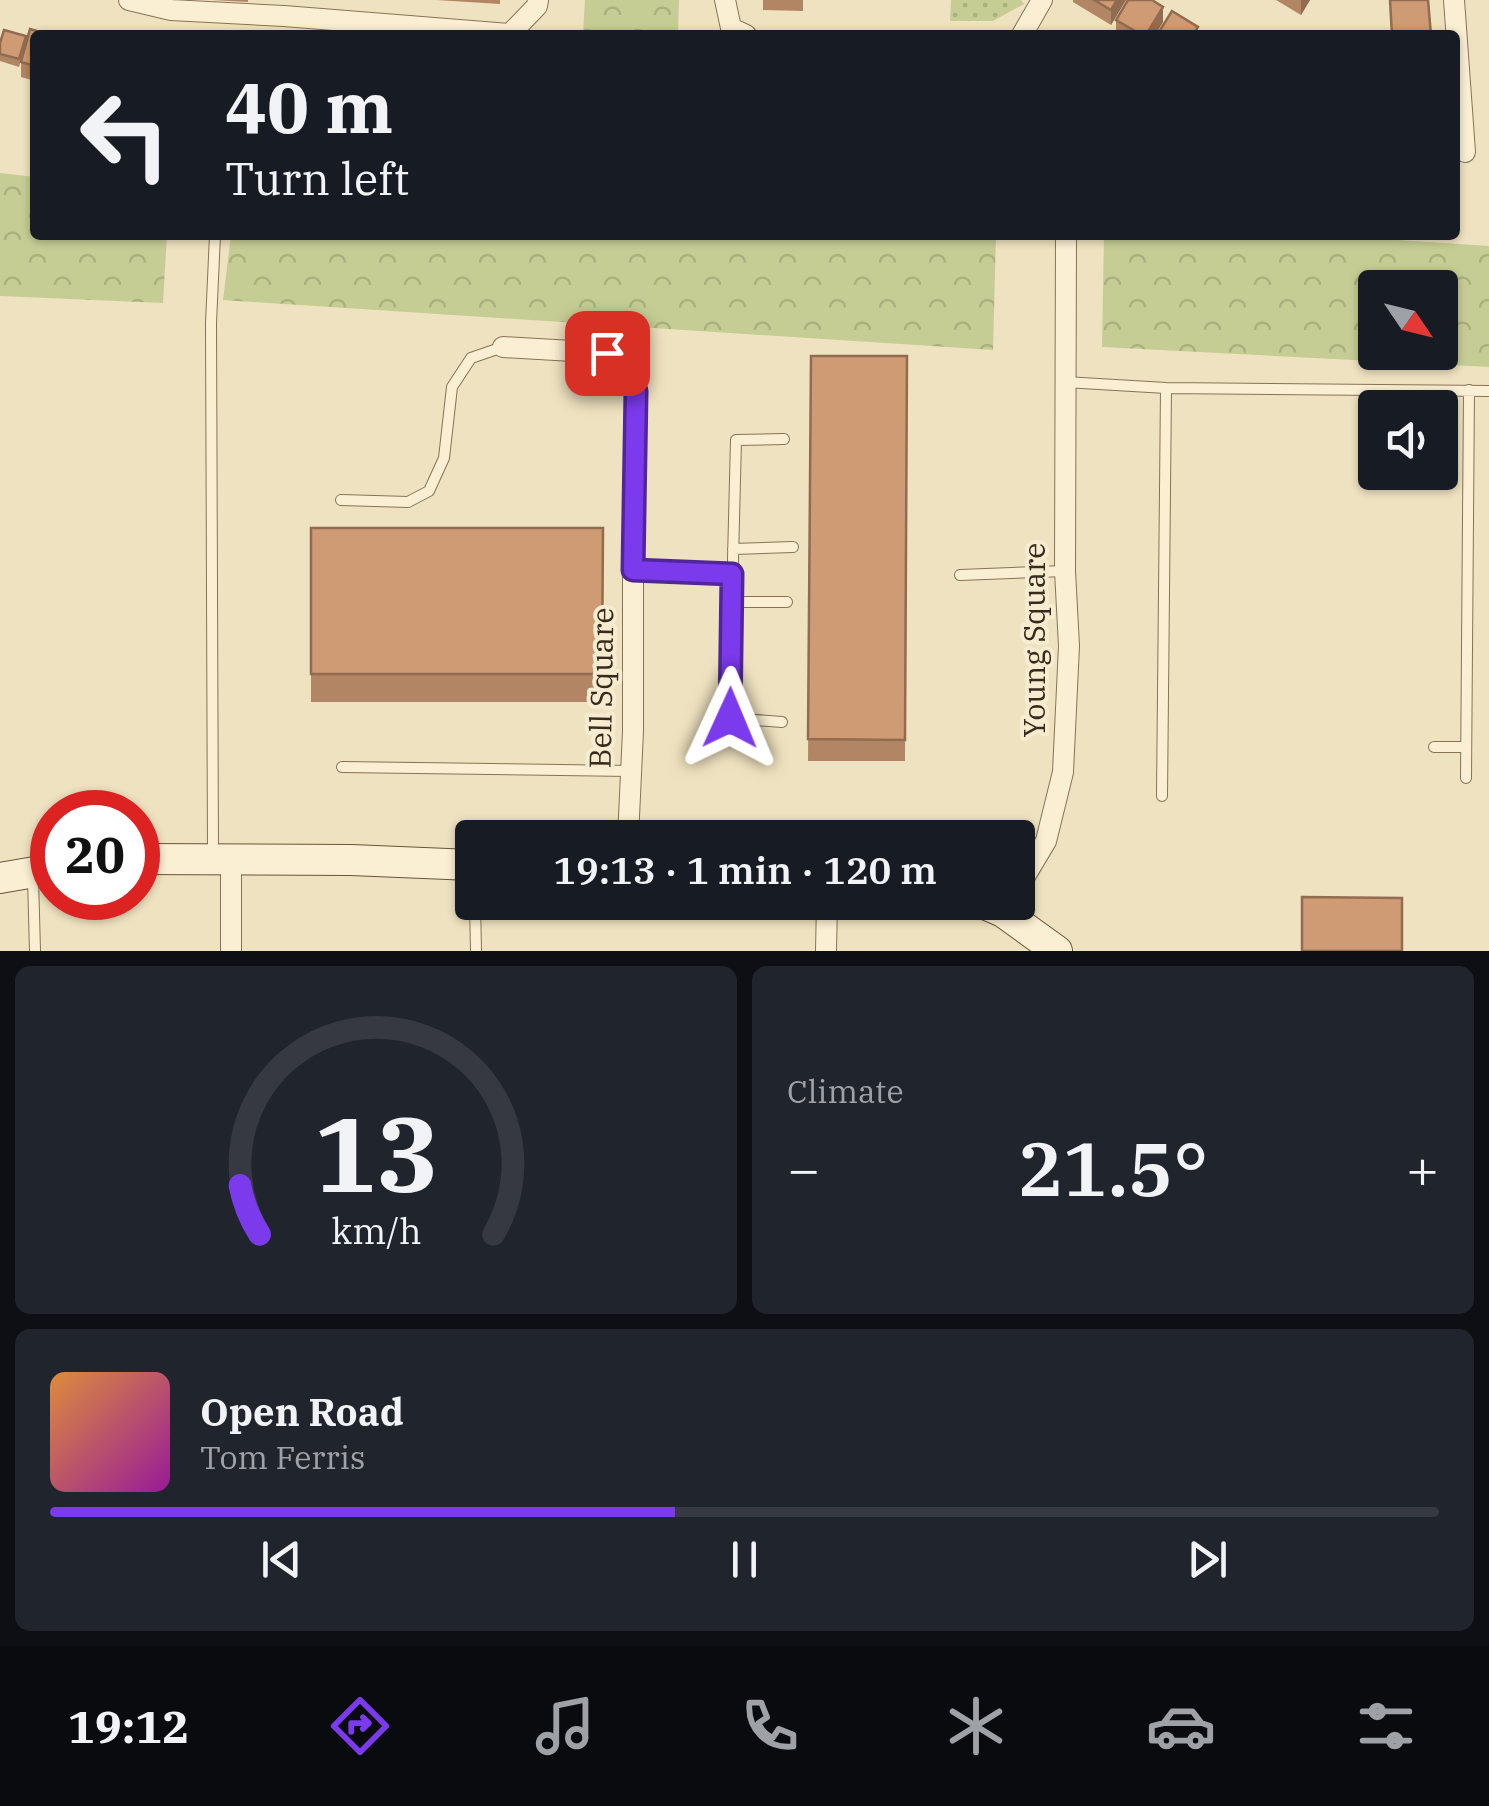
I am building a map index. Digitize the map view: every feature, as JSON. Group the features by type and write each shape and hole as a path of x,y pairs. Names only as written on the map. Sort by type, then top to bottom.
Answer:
{"street":[{"path":"130,0 170,10 285,8 475,30"},
{"path":"514,30 538,0"},
{"path":"724,0 730,28 735,30"},
{"path":"1025,30 1042,0"},
{"path":"1454,0 1456,30"},
{"path":"1460,83 1465,152"},
{"name":"Young Square","path":"1035,856 1046,841 1063,772 1069,646 1065,571 1066,240"},
{"name":"Bell Square","path":"503,347 607,353 636,391 634,731 629,820"},
{"path":"160,858 455,865"},
{"path":"222,858 231,951"},
{"path":"0,878 30,872"},
{"path":"826,951 827,920"},
{"path":"1023,920 1058,951"}],"lane":[{"path":"216,240 210,323 222,858"},
{"path":"341,500 408,502 430,490 444,458 452,387 471,358 503,347"},
{"path":"1065,382 1166,388 1489,391"},
{"path":"1162,796 1166,388"},
{"path":"1466,778 1469,390"},
{"path":"782,722 730,718 736,440 784,440"},
{"path":"732,549 794,547"},
{"path":"633,570 732,574"},
{"path":"960,574 1065,571"},
{"path":"732,602 787,602"},
{"path":"1434,747 1466,747"},
{"path":"342,768 632,771"},
{"path":"35,951 38,920"},
{"path":"475,920 476,951"}],"green space":[{"path":"585,0 679,0 678,30 583,30"},
{"path":"951,0 1021,0 1024,4 993,21 950,21"},
{"path":"0,173 30,176 30,240 167,240 163,303 0,296"},
{"path":"230,240 996,240 993,350 223,300"},
{"path":"1104,240 1398,240 1489,246 1489,367 1458,365 1458,270 1358,270 1358,360 1102,347"}],"building":[{"path":"1094,0 1117,0 1111,10"},
{"path":"1128,0 1152,0 1163,7 1149,30 1133,30 1116,20"},
{"path":"1390,0 1428,0 1431,30 1392,30"},
{"path":"1172,11 1198,27 1196,30 1160,30"},
{"path":"30,29 33,30 30,30 30,65 21,62"},
{"path":"4,30 26,36 19,59 0,54"},
{"path":"811,356 907,356 905,740 808,739"},
{"path":"311,528 603,528 602,674 311,674"},
{"path":"1302,897 1402,898 1402,951 1302,951"}],"route":[{"path":"607,353 636,391 633,570 732,574 730,718"}]}
